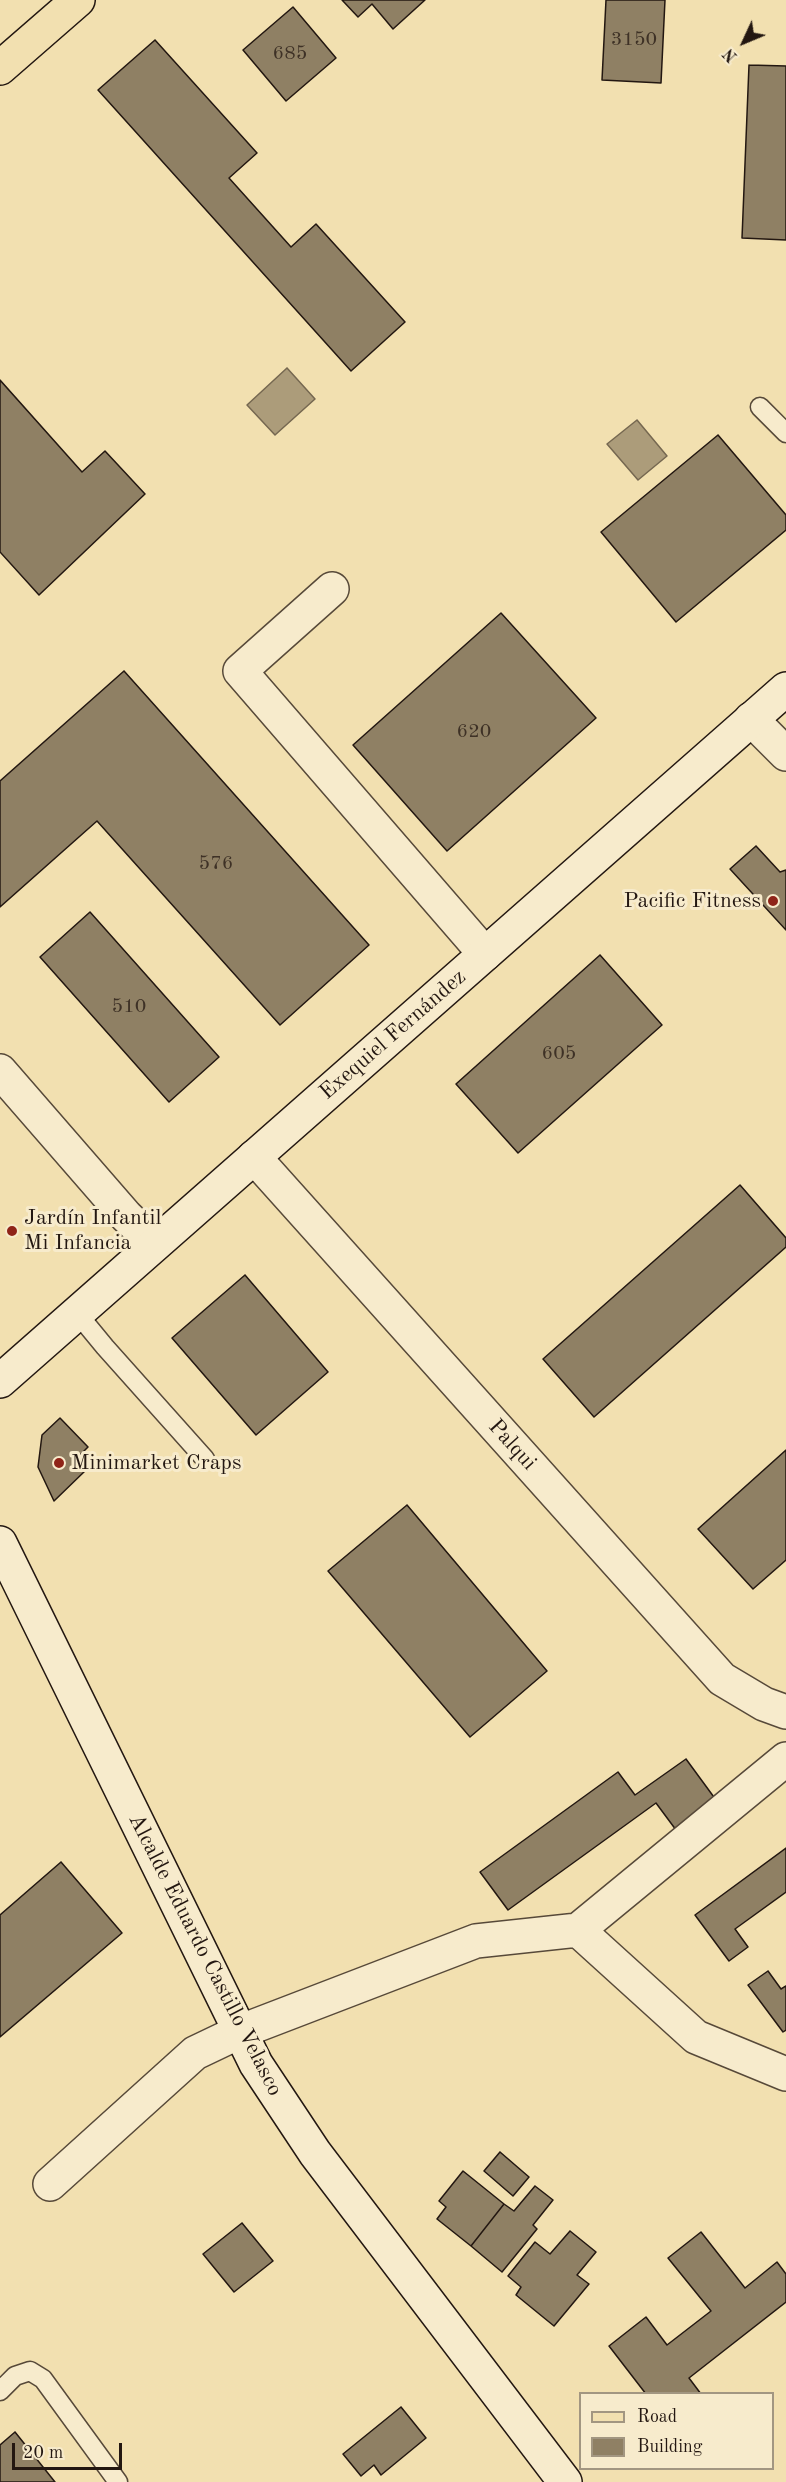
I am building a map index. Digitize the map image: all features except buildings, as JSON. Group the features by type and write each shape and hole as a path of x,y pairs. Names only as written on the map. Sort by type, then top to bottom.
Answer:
{"main road":[{"path":"0,69 78,0"}],"street":[{"path":"332,589 240,672 485,954"},
{"name":"Exequiel Fernández","path":"0,1381 786,689"},
{"path":"751,719 786,754"},
{"path":"0,1071 126,1216 155,1244"},
{"name":"Palqui","path":"254,1157 722,1678 764,1704 786,1712"},
{"name":"Alcalde Eduardo Castillo Velasco","path":"0,1543 238,2032 274,2094 301,2134 565,2482"},
{"path":"50,2184 195,2053 238,2032 476,1941 578,1930 786,1759"},
{"path":"578,1930 696,2037 786,2074"}],"lane":[{"path":"760,407 786,433"},
{"path":"77,1312 105,1347 205,1459"},
{"path":"0,2391 15,2376 30,2371 43,2379 118,2482"}],"shaded area":[{"path":"287,368 315,399 275,435 247,405"},
{"path":"637,420 667,456 638,480 607,444"}],"place":[{"name":"Pacific Fitness","path":"773,901"},
{"name":"Jardín Infantil Mi Infancia","path":"12,1231"},
{"name":"Minimarket Craps","path":"59,1463"}]}
